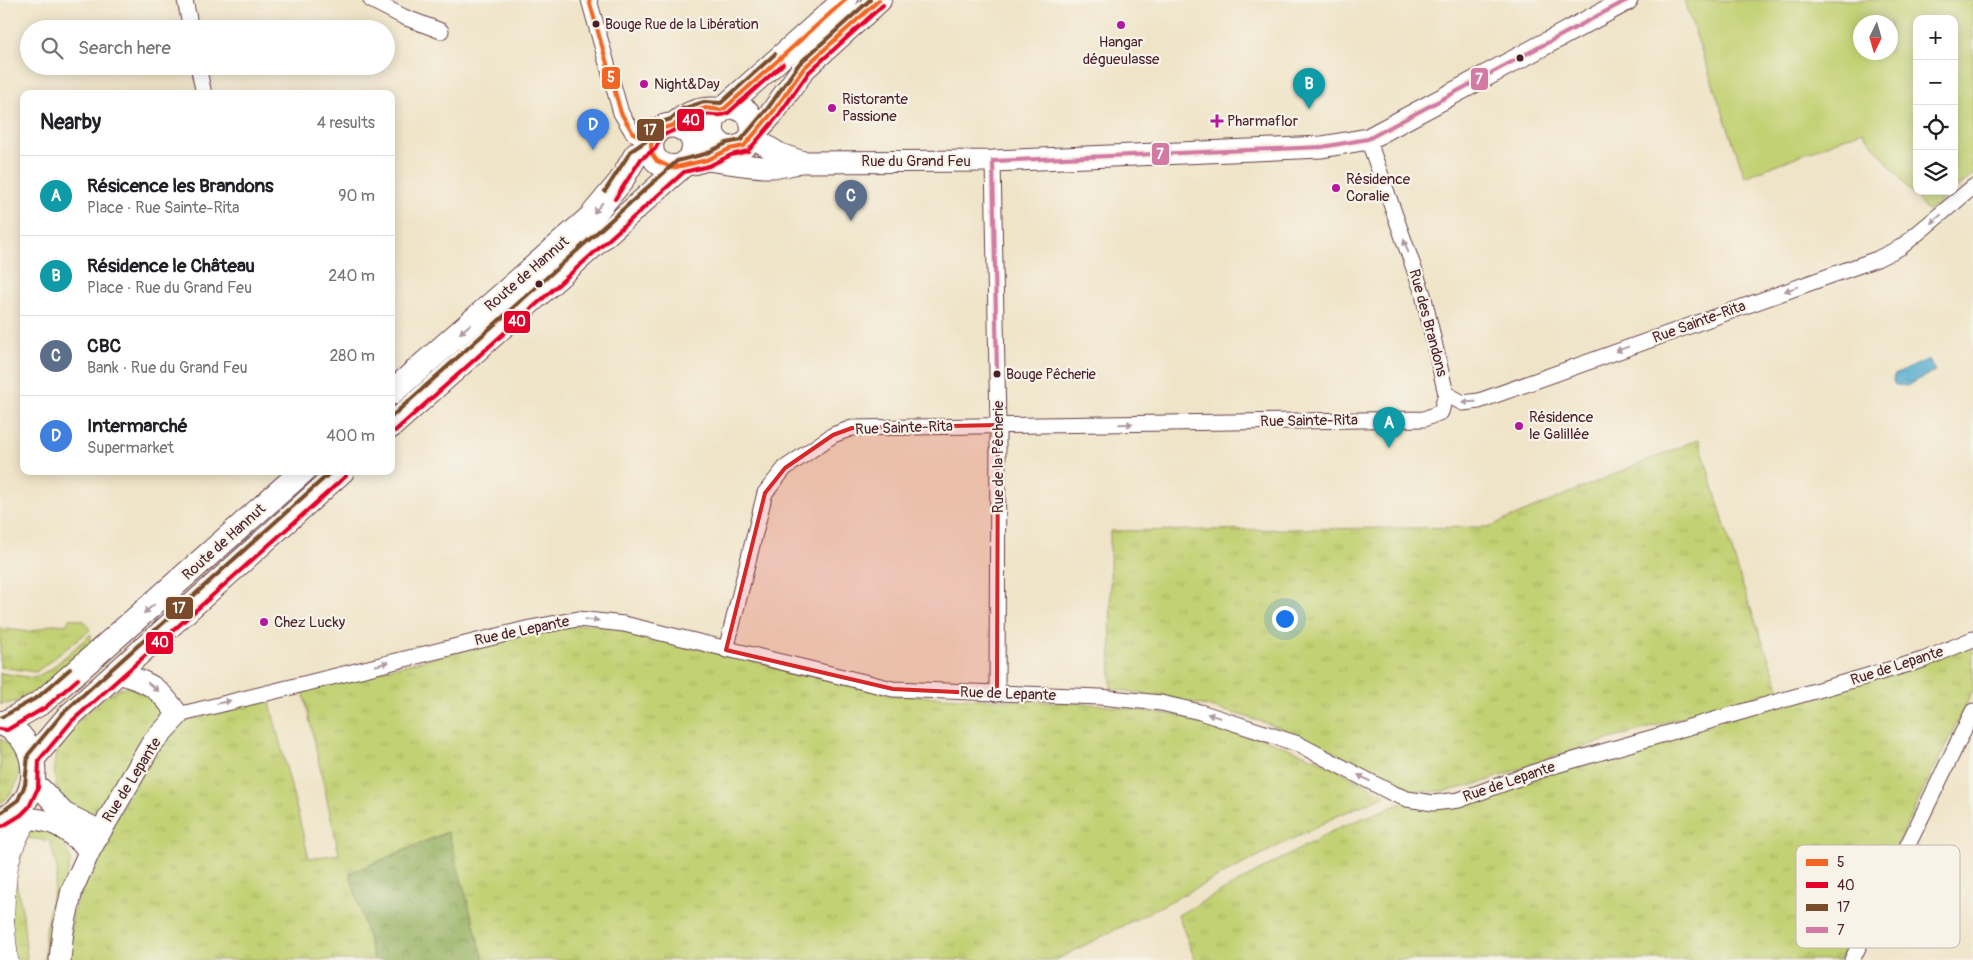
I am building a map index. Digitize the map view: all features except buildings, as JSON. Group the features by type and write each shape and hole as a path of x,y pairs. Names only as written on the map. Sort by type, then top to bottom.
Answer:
{"highway":[{"path":"4,960 0,921 0,873 4,856 15,830 8,823"}],"main road":[{"path":"743,147 721,146 712,132 715,116 844,0"},
{"name":"Route de Hannut","path":"395,422 691,163 743,147 773,112 804,68 879,0"},
{"name":"Route de Hannut","path":"395,389 591,217 621,181 636,155 652,143 660,129 674,125 685,115 706,108 723,109 733,106 747,112 752,119 743,147"},
{"path":"652,143 652,154 657,161 672,168 691,163 693,153 692,138 682,127 674,125"},
{"name":"Route de Hannut","path":"298,475 42,702 2,724 22,738 33,758 54,732 338,475"},
{"path":"8,823 41,789 54,732"},
{"path":"8,823 30,791 35,774 33,758"}],"street":[{"path":"185,0 189,20"},
{"path":"371,0 404,17 441,31"},
{"path":"589,0 621,113 634,132 652,143"},
{"name":"Rue du Grand Feu","path":"743,147 780,154 799,162 993,161 1322,147 1368,139 1626,0"},
{"path":"200,75 203,90"},
{"name":"Rue des Brandons","path":"1368,139 1423,294 1446,394"},
{"name":"Rue de la Pêcherie","path":"993,161 998,425 997,694"},
{"name":"Rue Sainte-Rita","path":"726,650 765,493 785,468 833,435 852,428 1424,419 1441,412 1446,394 1463,404 1479,401 1877,260 1901,247 1973,188"},
{"name":"Rue de Lepante","path":"60,960 63,931 72,890 95,840 152,743 178,715 530,628 578,619 624,624 893,689 1100,697 1161,704 1200,712 1298,744 1407,799 1433,803 1460,800 1546,768 1923,660 1973,639"},
{"path":"119,672 150,683 167,700 178,715"},
{"path":"1908,845 1973,711"},
{"path":"41,789 64,813 95,840"},
{"path":"8,823 45,819 95,840"},
{"path":"1852,960 1858,948"}],"highlighted area":[{"path":"998,425 997,694 893,689 726,650 765,493 785,468 833,435 852,428"}],"green space":[{"path":"1684,0 1973,0 1973,175 1958,187 1958,15 1913,15 1913,194 1862,131 1745,177"},
{"path":"1914,195 1948,195 1928,212"},
{"path":"1699,439 1742,584 1780,690 1580,748 1484,782 1449,790 1431,791 1413,790 1388,782 1308,739 1260,721 1186,701 1111,689 1110,531 1488,527"},
{"path":"70,618 84,621 90,630 36,672 0,667 0,628 29,632 53,624 66,625"},
{"path":"599,624 894,695 1093,704 1183,716 1252,734 1319,760 1386,795 1335,817 1056,960 484,960 447,832 350,873 374,960 69,960 73,911 94,854 155,751 179,720 268,695 309,858 339,854 303,690 563,626"},
{"path":"91,634 90,646 49,683 26,698 0,704 0,673 34,678 51,669"},
{"path":"1973,643 1973,690 1897,845 1796,845 1796,948 1846,948 1840,960 1195,960 1178,915 1340,827 1405,802 1446,806"},
{"path":"124,687 140,689 161,705 158,724 103,809 85,814 59,798 54,771 56,755 70,731 91,709"},
{"path":"0,739 10,745 16,752 20,770 14,789 0,804"},
{"path":"25,824 59,831 71,859 50,945 51,960 45,960 45,930 58,871 50,841 27,838 15,878 23,914 27,960 14,960 5,872"},
{"path":"448,832 484,960 374,960 350,873"}],"water":[{"path":"1929,359 1935,371 1907,386 1895,385 1893,381 1894,375"}],"transit line":[{"name":"5","path":"589,0 621,113 633,133 652,141"},
{"name":"5","path":"845,0 725,108 721,110 706,108 685,115 674,125 660,129 655,134 651,145 652,154 657,161 672,168 707,160 729,149 744,146 773,112 804,68 879,0"},
{"name":"17","path":"395,413 677,161 705,154 727,143 741,140 768,108 799,64 870,0"},
{"name":"7","path":"993,161 1322,147 1368,139 1627,0"},
{"name":"40","path":"395,431 684,172 709,166 731,155 748,151 778,116 809,72 883,5"},
{"name":"17","path":"605,191 631,151 646,141 650,131 656,124 671,119 682,109 704,102 721,103 775,54"},
{"name":"40","path":"615,199 641,159 655,149 663,135 698,117 728,113 783,64"},
{"name":"7","path":"993,161 997,374"},
{"name":"17","path":"0,813 18,800 25,785 28,755 63,713 328,475"},
{"name":"40","path":"3,826 21,815 29,807 38,788 39,760 72,721 346,476"},
{"name":"17","path":"2,717 38,697 70,669"},
{"name":"40","path":"0,729 7,730 46,707 78,679"}],"place":[{"name":"Bouge Rue de la Libération","path":"596,24"},
{"name":"Hangar dégueulasse","path":"1121,25"},
{"name":"Night&Day","path":"644,84"},
{"name":"Ristorante Passione","path":"832,108"},
{"name":"Résidence le Château","path":"1309,109"},
{"name":"Pharmaflor","path":"1217,121"},
{"name":"Intermarché","path":"593,150"},
{"name":"Résidence Coralie","path":"1336,188"},
{"name":"CBC","path":"851,221"},
{"name":"Bouge Pêcherie","path":"997,374"},
{"name":"Résidence le Galillée","path":"1519,426"},
{"name":"Résicence les Brandons","path":"1389,448"},
{"name":"Chez Lucky","path":"264,622"}]}
